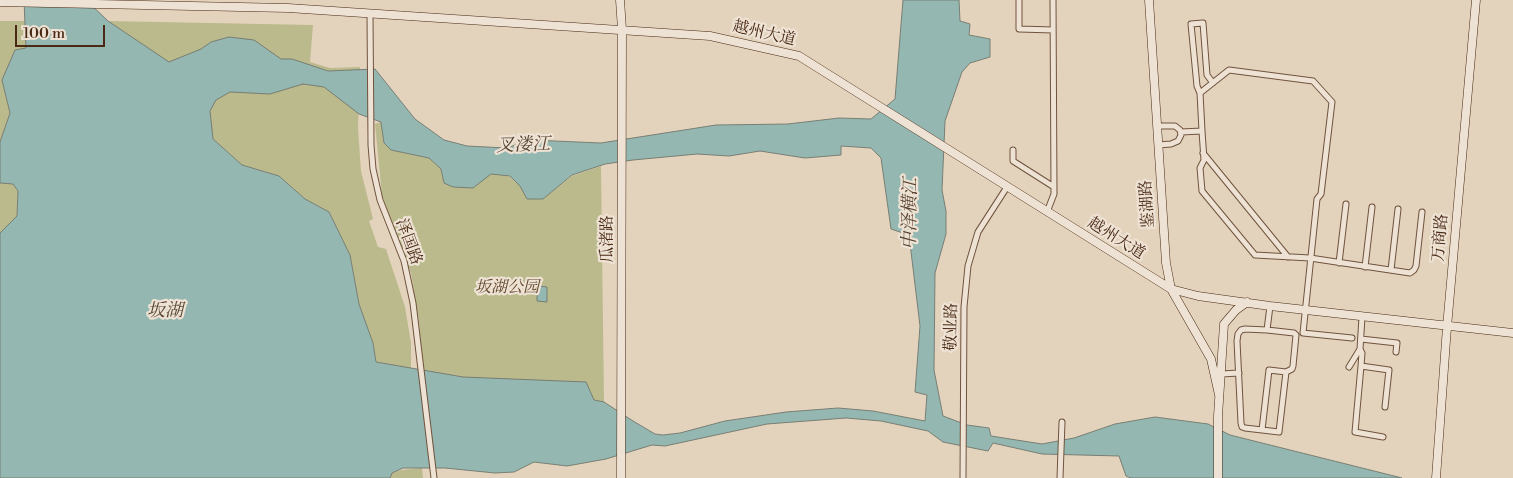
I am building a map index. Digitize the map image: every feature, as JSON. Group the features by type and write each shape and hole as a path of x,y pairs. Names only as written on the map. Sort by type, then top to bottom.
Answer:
{"street":[{"name":"瓜渚路","path":"620,0 622,29 621,478"},
{"path":"1019,0 1019,29 1053,30"},
{"path":"1047,212 1054,194 1053,0"},
{"name":"鉴湖路","path":"1149,0 1166,263 1170,289 1211,359 1219,395"},
{"name":"万商路","path":"1436,478 1447,327 1476,0"},
{"name":"越州大道","path":"0,2 288,8 710,36 799,56 842,81 1170,289 1198,296 1270,306 1513,333"},
{"name":"泽国路","path":"370,14 370,145 383,209 404,260 413,303 434,478"},
{"path":"1213,83 1207,75 1203,23 1191,24 1197,86 1200,93 1204,160 1200,168 1202,191 1255,255 1310,258 1406,273 1414,270 1422,212"},
{"path":"1200,93 1229,70 1313,81 1332,102 1321,194 1317,199 1303,333 1352,338"},
{"path":"1157,126 1175,126 1181,132"},
{"path":"1181,132 1202,131"},
{"path":"1158,145 1171,144 1178,141 1181,132"},
{"path":"1013,150 1013,162 1054,187"},
{"path":"1203,153 1288,257"},
{"name":"敬业路","path":"963,478 964,306 968,266 978,232 1007,187"},
{"path":"1340,263 1346,204"},
{"path":"1365,267 1372,207"},
{"path":"1391,270 1398,209"},
{"path":"1218,478 1218,416 1224,324 1236,310 1247,302"},
{"path":"1268,330 1270,306"},
{"path":"1362,316 1360,339 1362,354 1354,432 1383,437"},
{"path":"1262,430 1269,370 1286,372 1292,369 1296,335 1294,333 1268,330 1245,328 1241,330 1237,341 1242,427 1262,430 1279,432 1286,372"},
{"path":"1360,339 1396,343 1396,352"},
{"path":"1349,368 1360,349"},
{"path":"1361,366 1389,370 1385,406"},
{"path":"1221,374 1239,373"},
{"path":"1060,478 1062,422"}],"green space":[{"path":"0,21 25,21 26,48 2,79 10,113 0,142"},
{"path":"108,21 313,25 310,62 330,68 360,67 358,128 361,171 373,219 369,221 378,247 386,249 405,307 411,343 411,369 376,362 373,343 359,304 350,255 329,212 305,199 279,176 242,165 213,139"},
{"name":"坂湖公园","path":"381,122 384,143 391,150 429,158 441,169 444,183 493,171 510,177 520,186 527,199 543,199 572,176 601,166 604,402 423,371 419,322 411,273 382,195 375,124"},
{"path":"0,180 1,183 13,184 18,191 17,216 0,233"},
{"path":"422,468 423,478 390,478 392,473 401,470"}],"water":[{"name":"坂湖","path":"24,0 86,0 108,21 169,62 201,49 211,42 229,37 254,40 281,59 292,59 328,71 375,69 415,119 444,140 467,146 506,148 531,140 601,143 716,125 788,124 839,118 871,119 895,99 903,0 959,0 960,21 970,24 969,35 990,39 990,57 970,63 962,72 945,121 942,190 946,211 946,234 935,273 934,370 943,416 967,425 989,428 991,436 1042,444 1074,438 1115,424 1155,417 1208,424 1230,435 1402,478 1131,478 1126,476 1119,456 1042,454 993,443 988,451 943,442 928,431 881,421 846,418 767,424 665,446 652,445 606,459 567,466 534,462 514,472 495,473 445,468 403,468 392,473 390,478 0,478 0,233 17,216 18,191 13,184 0,183 0,142 10,113 2,80 15,50 26,48","holes":["303,84 324,87 359,114 381,122 384,143 391,150 429,158 441,169 444,183 453,187 473,188 491,174 510,176 520,186 527,199 543,199 572,175 605,164 697,154 729,156 760,151 805,158 841,155 841,146 871,148 881,158 891,229 909,235 920,326 915,392 927,395 925,421 873,411 838,408 786,412 725,421 680,433 663,435 655,434 604,402 594,400 586,382 463,377 376,362 373,343 359,304 350,255 329,212 305,199 279,176 242,165 213,139 210,111 216,100 230,92 270,94"]},
{"path":"537,286 547,287 547,302 537,301"}],"water label":[{"name":"叉溇江","path":"523,146"},
{"name":"中泽横江","path":"911,214"}]}
